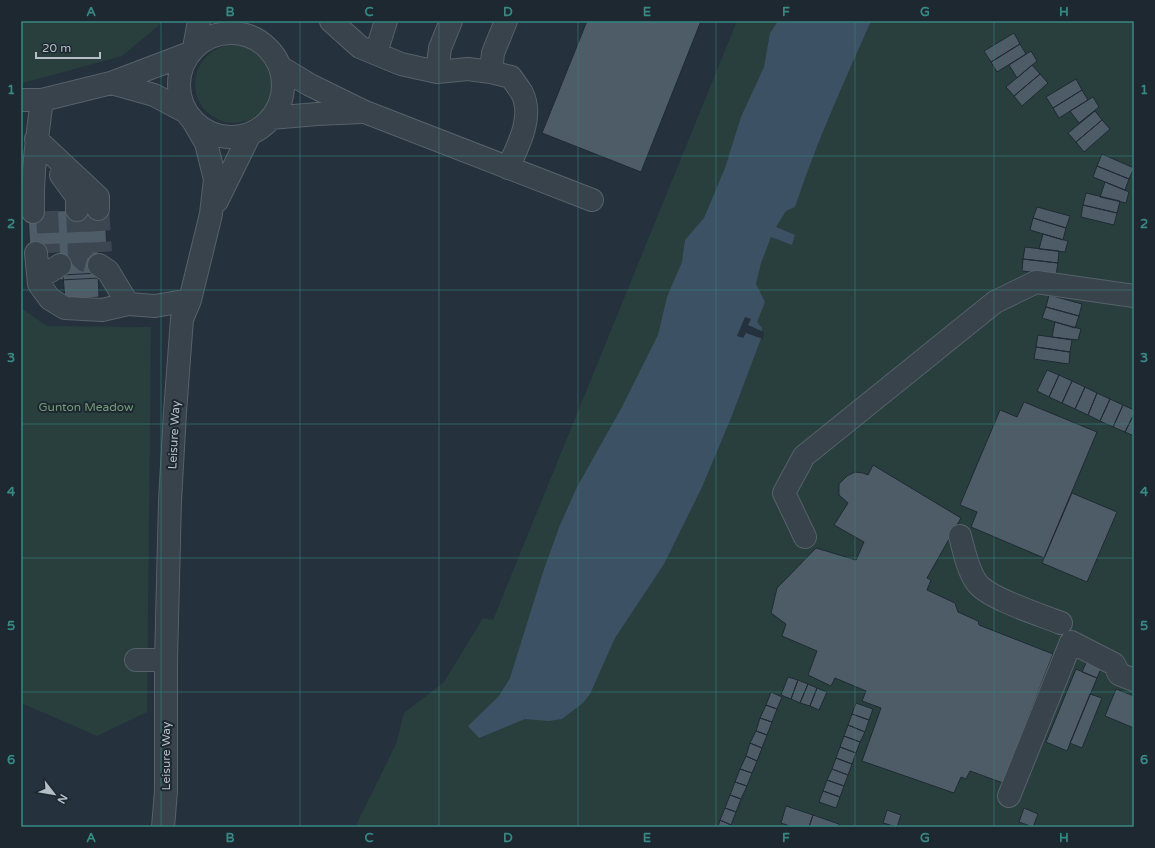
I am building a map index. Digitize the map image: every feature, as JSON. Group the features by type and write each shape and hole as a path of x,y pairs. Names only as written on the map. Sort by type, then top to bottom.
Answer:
{"street":[{"name":"Leisure Way","path":"192,50 199,21"},
{"path":"331,21 360,47 401,64 437,72 468,69 491,72 511,77 522,94 526,113 522,138 508,168"},
{"path":"376,53 386,21"},
{"path":"437,72 440,48 451,21"},
{"path":"491,72 493,53 506,21"},
{"name":"Leisure Way","path":"163,827 166,790 166,660 170,501 182,320 190,300 211,214 215,179 206,143 189,115 181,100 179,88 180,76 183,64 192,50 204,40 229,32 242,34 251,29 274,55 280,67 283,83 282,99 272,118 250,134 237,137 212,134 201,128 189,115"},
{"path":"36,139 88,195 68,211 33,199 36,139 31,100 111,84 192,50"},
{"path":"280,67 310,85 365,112 592,200"},
{"path":"111,84 154,95 189,115"},
{"path":"272,118 365,112"},
{"name":"Leisure Way","path":"211,214 250,134"},
{"path":"48,261 50,299 65,308 102,310 128,304 155,306 190,300"},
{"path":"103,263 128,304"},
{"path":"805,537 784,493 804,456 995,302 1036,282 1134,296"},
{"path":"960,536 966,560 978,583 997,598 1061,623"},
{"path":"1009,796 1071,642 1114,664 1119,674 1134,680"},
{"path":"136,660 166,660"}],"green space":[{"path":"21,21 164,21 122,56 23,83 21,136"},
{"path":"737,21 1134,21 1134,827 357,827 357,823 396,744 404,713 444,682 483,618 493,620"},
{"path":"234,45 249,48 262,56 270,69 273,84 270,99 262,112 249,120 234,123 219,120 206,112 198,99 195,84 198,69 206,56 219,48"},
{"name":"Gunton Meadow","path":"21,308 47,326 151,327 147,712 97,736 21,703"}],"water":[{"path":"778,21 871,21 821,136 795,207 786,211 776,227 795,235 792,245 771,237 761,263 756,284 765,302 757,322 762,328 762,336 731,418 702,487 664,564 615,638 590,694 583,703 562,719 549,721 525,719 479,738 468,726 499,696 510,678 544,569 560,525 577,487 622,407 658,335 667,297 682,262 685,240 704,218 725,168 741,117 764,67 770,33"}],"pier":[{"path":"745,317 751,319 748,325 764,332 763,339 746,333 743,338 737,336"}],"building":[{"path":"587,21 701,21 641,172 542,133"},
{"path":"1014,33 1020,44 991,62 984,51"},
{"path":"1020,44 1026,54 997,72 991,62"},
{"path":"1031,51 1037,61 1017,78 1009,65"},
{"path":"1032,65 1040,74 1014,96 1006,87"},
{"path":"1040,74 1048,83 1022,106 1014,96"},
{"path":"1076,79 1082,90 1053,108 1046,97"},
{"path":"1082,90 1088,100 1059,118 1053,108"},
{"path":"1093,97 1099,107 1079,123 1070,111"},
{"path":"1095,111 1102,120 1076,142 1068,133"},
{"path":"1102,120 1110,129 1084,152 1076,142"},
{"path":"1102,154 1134,168 1129,179 1097,166"},
{"path":"1097,166 1129,179 1125,190 1093,177"},
{"path":"1105,182 1129,192 1126,203 1100,197"},
{"path":"1086,193 1120,201 1117,213 1083,205"},
{"path":"1083,205 1117,213 1114,225 1081,217"},
{"path":"1037,207 1070,216 1066,228 1033,218"},
{"path":"105,209 107,252 98,252 100,278 60,280 59,252 30,254 28,212"},
{"path":"1033,218 1066,228 1063,240 1030,230"},
{"path":"1043,234 1068,241 1065,252 1039,249"},
{"path":"1025,247 1059,251 1058,263 1023,259"},
{"path":"1023,259 1058,263 1056,275 1022,271"},
{"path":"98,273 99,297 65,300 63,275"},
{"path":"1049,295 1082,304 1079,316 1046,307"},
{"path":"1046,307 1079,316 1075,328 1042,318"},
{"path":"1055,322 1081,329 1078,340 1052,337"},
{"path":"1038,335 1072,340 1070,352 1036,347"},
{"path":"1036,347 1070,352 1069,364 1034,359"},
{"path":"1047,370 1059,375 1049,397 1037,391"},
{"path":"1059,375 1072,381 1062,403 1049,397"},
{"path":"1072,381 1085,387 1075,409 1062,403"},
{"path":"1085,387 1097,393 1088,415 1075,409"},
{"path":"1097,393 1110,399 1100,421 1088,415"},
{"path":"1110,399 1123,405 1113,427 1100,421"},
{"path":"1024,402 1097,432 1044,558 971,527 977,512 960,505 1000,410 1017,417"},
{"path":"1123,405 1134,410 1134,414 1125,432 1113,427"},
{"path":"1134,414 1134,436 1125,432"},
{"path":"873,465 961,518 927,578 931,580 927,590 955,603 958,612 978,621 979,625 1053,654 1003,783 970,771 966,779 961,777 954,793 862,761 881,708 862,701 866,691 835,678 831,686 808,675 817,651 782,636 786,624 771,613 777,588 816,548 856,560 864,542 834,525 848,503 839,495 839,484 847,476 855,472 868,475"},
{"path":"1072,493 1117,512 1087,582 1042,563"},
{"path":"1088,658 1103,664 1097,678 1082,672"},
{"path":"1076,669 1097,678 1067,751 1046,742"},
{"path":"788,677 798,680 791,699 781,695"},
{"path":"798,680 808,684 800,703 791,699"},
{"path":"808,684 817,688 810,706 800,703"},
{"path":"817,688 827,692 819,710 810,706"},
{"path":"1116,689 1134,696 1134,728 1105,716"},
{"path":"771,692 782,697 777,709 766,705"},
{"path":"1090,694 1102,698 1082,748 1070,743"},
{"path":"856,703 873,709 869,720 852,714"},
{"path":"766,705 777,709 772,722 760,718"},
{"path":"852,714 869,720 865,732 848,725"},
{"path":"760,718 772,722 767,735 756,731"},
{"path":"848,725 865,732 860,742 844,736"},
{"path":"756,731 767,735 762,748 750,743"},
{"path":"844,736 860,742 856,753 840,747"},
{"path":"750,743 762,748 757,761 746,756"},
{"path":"840,747 856,753 852,764 836,758"},
{"path":"746,756 757,761 752,773 740,769"},
{"path":"836,758 852,764 848,775 832,769"},
{"path":"740,769 752,773 747,786 735,782"},
{"path":"832,769 848,775 844,786 827,780"},
{"path":"827,780 844,786 840,797 823,791"},
{"path":"735,782 747,786 741,799 730,795"},
{"path":"823,791 840,797 836,808 819,802"},
{"path":"730,795 741,799 736,812 725,808"},
{"path":"786,806 813,815 809,827 793,827 781,823"},
{"path":"725,808 736,812 731,825 720,820"},
{"path":"1024,808 1038,814 1033,827 1019,822"},
{"path":"887,810 901,815 897,827 883,823"},
{"path":"813,815 839,824 838,827 809,827"},
{"path":"720,820 731,825 731,827 718,827"}],"tunnel":[{"path":"98,209 101,252"},
{"path":"77,210 79,255 85,261 99,265"},
{"path":"47,211 49,253"}]}
